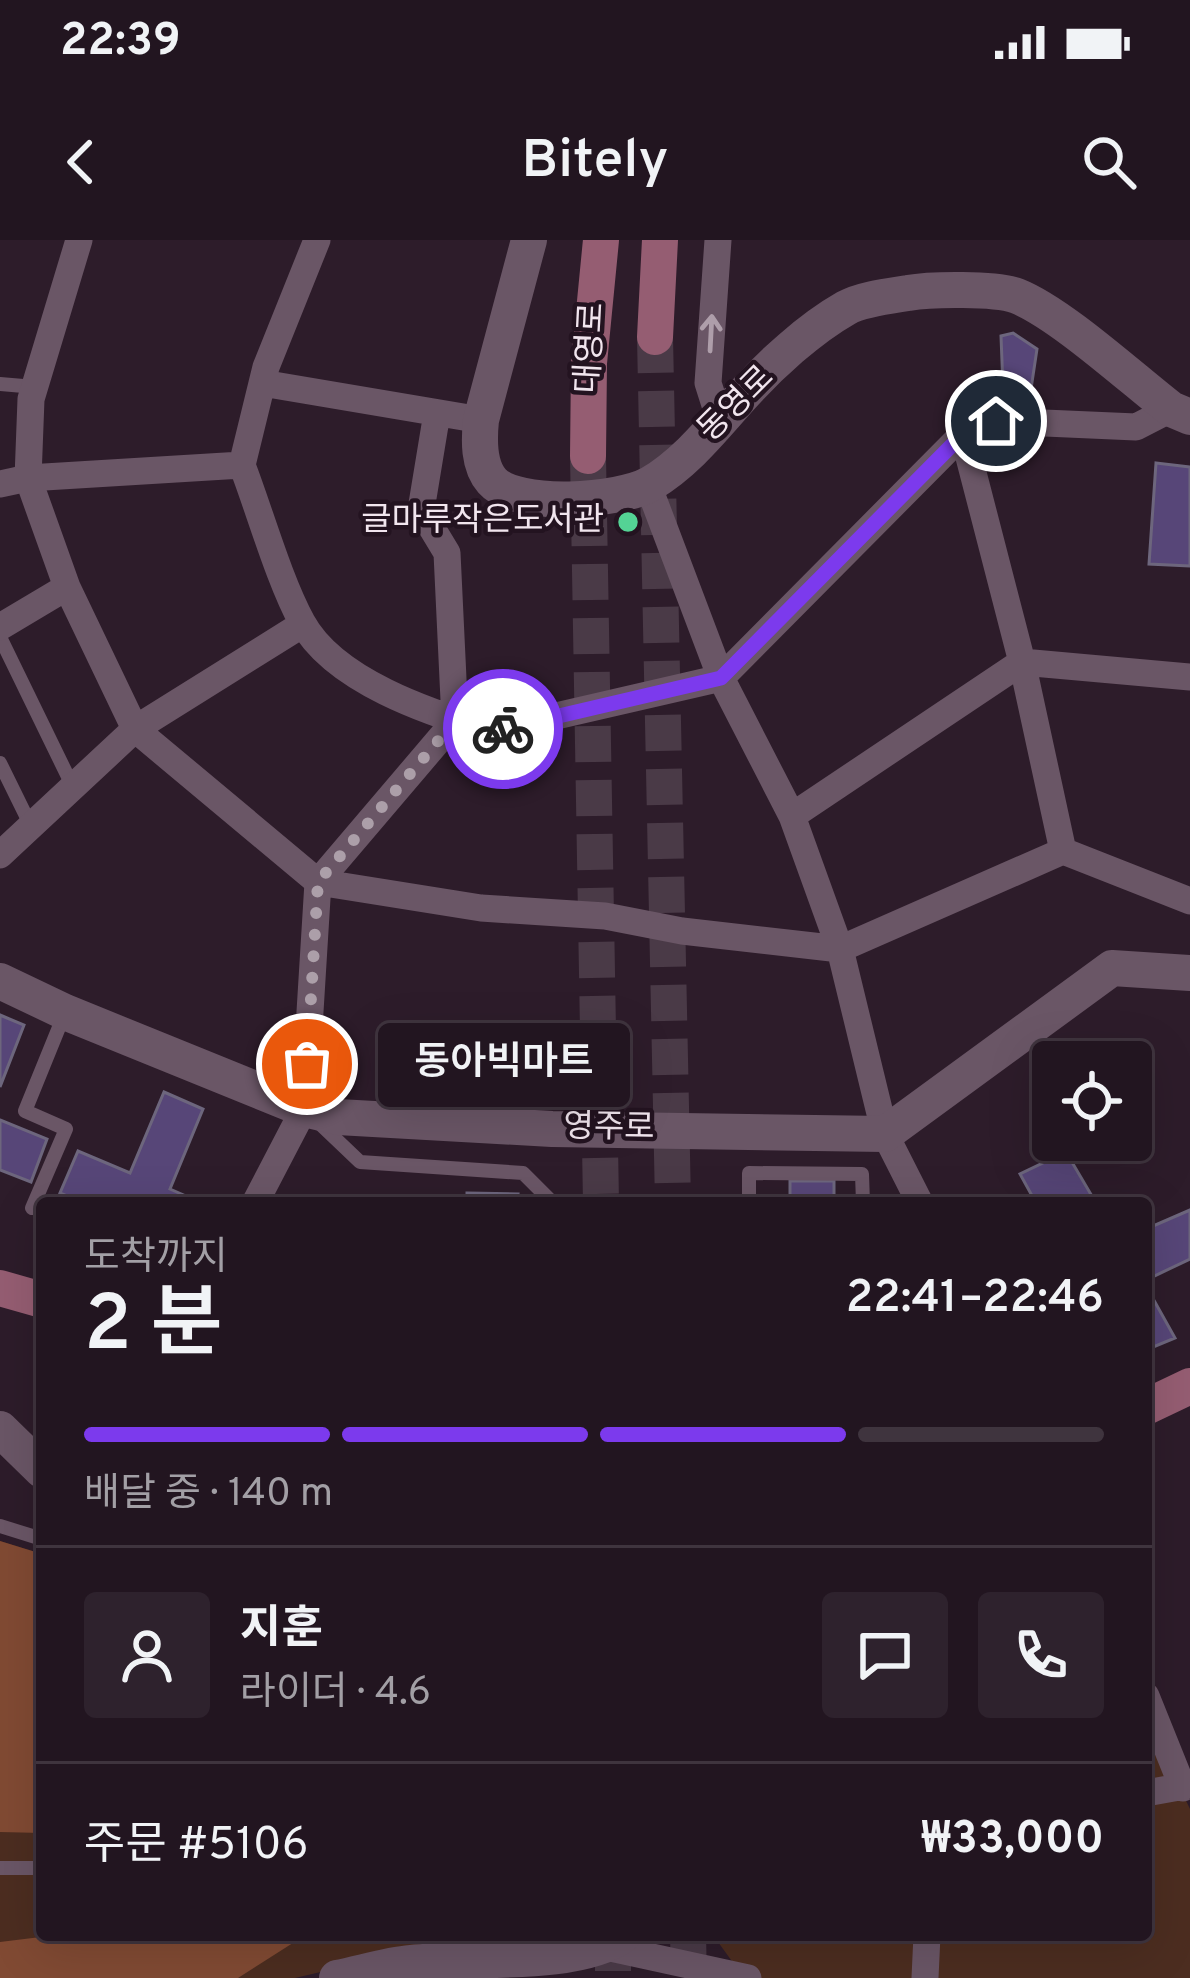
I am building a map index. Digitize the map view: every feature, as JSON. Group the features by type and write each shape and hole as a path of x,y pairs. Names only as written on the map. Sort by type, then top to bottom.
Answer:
{"main road":[{"name":"대영로","path":"588,456 589,363 601,240"},
{"name":"대영로","path":"656,337 660,240"},
{"path":"0,1288 36,1298"},
{"path":"1152,1404 1190,1386"}],"street":[{"path":"80,240 34,387 14,481 135,730 318,882 481,908 605,916 682,931 840,949 1064,851 1190,901"},
{"path":"317,240 262,383 242,465 303,624 343,670 455,721 491,731 721,678 963,434 996,421 1136,427 1180,413"},
{"name":"동영로","path":"529,240 481,420 479,448 491,480 511,493 543,499 612,496 648,485 722,424 742,396 798,344 849,306 912,292 1017,296 1180,413"},
{"path":"718,240 708,383 722,424"},
{"path":"262,383 481,420"},
{"path":"258,1197 304,1109 318,882 455,721 447,554 421,509 437,412"},
{"path":"963,434 1022,662 1064,851"},
{"path":"14,481 242,465"},
{"path":"648,485 721,678 792,816 840,949 886,1134 917,1197"},
{"path":"0,627 67,587"},
{"path":"0,855 135,730 303,624"},
{"path":"792,816 1022,662 1190,677"},
{"path":"886,1134 1112,968 1190,973"},
{"name":"영주로","path":"0,981 304,1109 338,1117 552,1129 886,1134"},
{"path":"0,1429 36,1464"},
{"path":"1152,1709 1187,1786 1152,1792"},
{"path":"338,1978 408,1963 569,1954 615,1941 748,1978"},
{"path":"926,1978 927,1941"}],"lane":[{"path":"0,384 34,387"},
{"path":"0,637 73,788"},
{"path":"0,764 32,826"},
{"path":"37,1197 66,1129 25,1111 65,1012"},
{"path":"304,1109 360,1162 523,1173 547,1197"},
{"path":"749,1197 749,1174 862,1174 863,1197"},
{"path":"32,1208 36,1199"},
{"path":"0,1526 36,1537"},
{"path":"0,1868 36,1868"}],"shaded area":[{"path":"0,1541 36,1552 36,1941 512,1941 406,1952 295,1978 0,1978"},
{"path":"0,1541 36,1552 36,1833 0,1832"},
{"path":"1152,1729 1190,1809 1190,1978 744,1978 717,1941 1152,1941"},
{"path":"36,1938 296,1941 238,1978 0,1978 0,1942"}],"building":[{"path":"1013,333 1037,349 1031,389 1003,387 1001,336"},
{"path":"1156,463 1190,467 1190,566 1149,564"},
{"path":"0,1015 24,1025 0,1087"},
{"path":"164,1092 203,1109 170,1189 188,1197 69,1197 60,1193 78,1151 130,1173"},
{"path":"0,1120 47,1139 31,1182 0,1170"},
{"path":"1047,1161 1071,1161 1092,1197 1033,1197 1020,1174"},
{"path":"790,1181 834,1181 834,1197 790,1197"},
{"path":"467,1193 518,1194 518,1197 467,1197"},
{"path":"1190,1210 1190,1259 1152,1277 1152,1226"},
{"path":"1152,1297 1175,1338 1152,1348"}],"tunnel":[{"path":"655,337 673,1197"},
{"path":"588,456 601,1197"},
{"path":"613,1941 613,1978"},
{"path":"688,1941 689,1978"}],"way so far":[{"path":"307,1064 318,882 455,721 491,731 503,729"}],"place":[{"name":"글마루작은도서관","path":"628,522"},
{"name":"동아빅마트","path":"307,1064"}],"route":[{"path":"503,729 721,678 963,434 996,421"}]}
